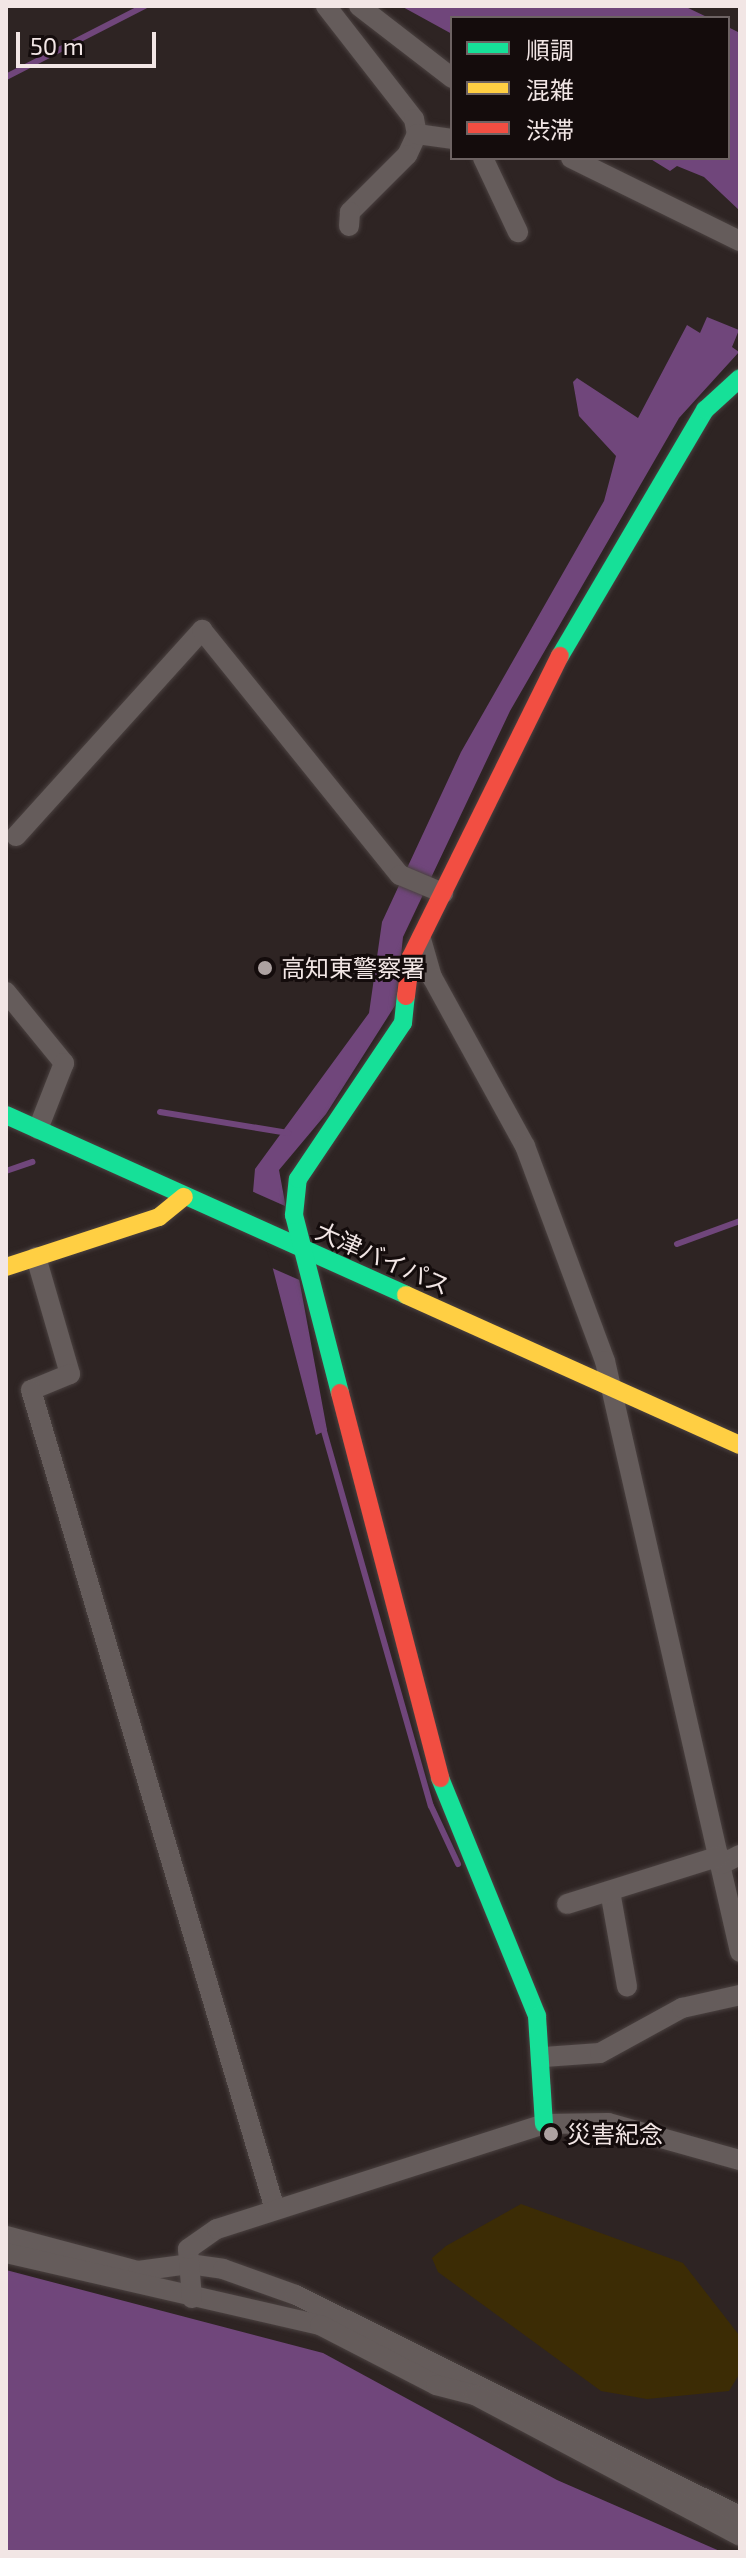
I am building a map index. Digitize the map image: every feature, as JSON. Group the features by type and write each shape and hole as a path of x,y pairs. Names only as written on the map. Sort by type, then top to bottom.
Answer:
{"street":[{"path":"326,6 414,119 417,134 407,155 350,212 349,226"},
{"path":"359,6 450,76"},
{"path":"417,134 450,139"},
{"path":"484,160 518,232"},
{"path":"575,160 740,241"},
{"path":"544,2124 544,2057 537,2016 443,1790 301,1247 294,1215 298,1179 403,1023 411,957 421,939 437,891 527,712 705,410 740,378"},
{"path":"16,836 202,630 400,875 437,891"},
{"path":"421,939 432,977 525,1146 613,1387 727,1858 740,1952"},
{"path":"6,992 64,1063 38,1129"},
{"name":"大津バイパス","path":"6,1115 740,1445"},
{"path":"6,1267 159,1217 184,1197"},
{"path":"36,1257 70,1374 31,1390 274,2206"},
{"path":"567,1904 727,1858"},
{"path":"610,1891 627,1986"},
{"path":"544,2057 600,2053 682,2008 740,1995"},
{"path":"192,2298 188,2249 217,2229 274,2206 544,2124 608,2123 740,2160"},
{"path":"6,2236 138,2271 189,2264 296,2295 740,2516"},
{"path":"6,2253 192,2298 247,2303 320,2325 436,2385 475,2395 740,2536"}],"shaded area":[{"path":"401,6 684,6 705,16 450,16 450,33"},
{"path":"730,28 740,33 740,211 704,177 677,166 670,171 652,160 730,160"},
{"path":"707,317 739,330 732,347 739,352 679,418 510,711 403,937 396,1004 326,1114 279,1170 327,1430 316,1435 253,1192 255,1169 369,1013 382,922 461,752 604,501 616,456 579,416 573,382 577,378 638,418 687,325 700,333"},
{"path":"521,2204 683,2263 739,2335 740,2373 729,2391 647,2399 601,2391 438,2272 432,2258 446,2246"},
{"path":"6,2270 323,2353 557,2480 722,2552 6,2552"}],"pier":[{"path":"249,1190 285,1206 304,1282 272,1268"}],"waterway":[{"path":"6,77 145,6"},
{"path":"160,1112 288,1133"},
{"path":"6,1171 32,1162"},
{"path":"677,1244 740,1221"},
{"path":"322,1424 431,1806 458,1864"}],"traffic: fast":[{"path":"560,656 705,410 740,378"},
{"path":"340,1393 294,1215 298,1179 403,1023 406,996"},
{"path":"6,1115 406,1295"},
{"path":"440,1778 537,2016 544,2124"}],"traffic: slow":[{"path":"6,1267 159,1217 184,1197"},
{"path":"406,1295 740,1445"}],"traffic: jam":[{"path":"406,996 411,957 560,656"},
{"path":"340,1393 440,1778"}],"place":[{"name":"高知東警察署","path":"265,968"},
{"name":"災害紀念","path":"551,2134"}]}
